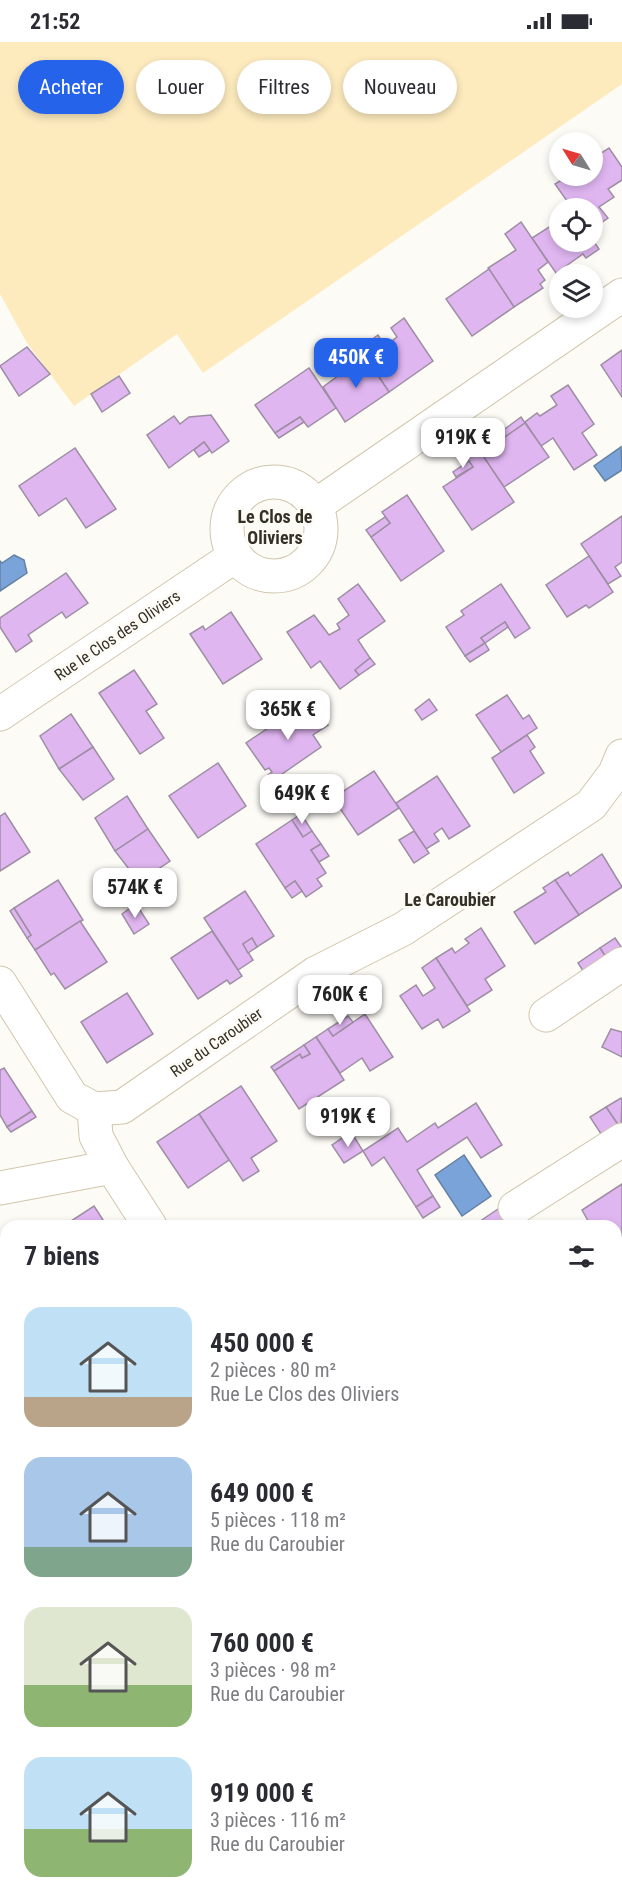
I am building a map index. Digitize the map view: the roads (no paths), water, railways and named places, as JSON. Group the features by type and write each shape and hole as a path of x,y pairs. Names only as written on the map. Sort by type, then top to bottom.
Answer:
{"street":[{"path":"315,506 622,295"},
{"path":"278,482 293,486 305,494 315,506 321,521 321,537 316,552 306,565 292,573 277,577 260,575 246,568 235,556 228,543 226,528 237,499 249,489 263,483 278,482"},
{"name":"Rue le Clos des Oliviers","path":"0,714 235,556"},
{"name":"Rue du Caroubier","path":"94,1108 122,1107 316,973 402,929 591,806 615,773 622,756"},
{"path":"546,1016 622,964"},
{"path":"0,983 72,1097 94,1108 96,1136 112,1167 146,1220"},
{"path":"515,1208 622,1140"},
{"path":"0,1188 112,1167"}],"water":[{"path":"621,447 622,470 605,481 594,466"},
{"path":"14,555 24,560 27,573 0,591 0,561 2,563"},
{"path":"464,1155 491,1196 462,1216 435,1175"}],"district":[{"name":"Le Clos de Oliviers","path":"275,527"},
{"name":"Le Caroubier","path":"450,900"}]}
